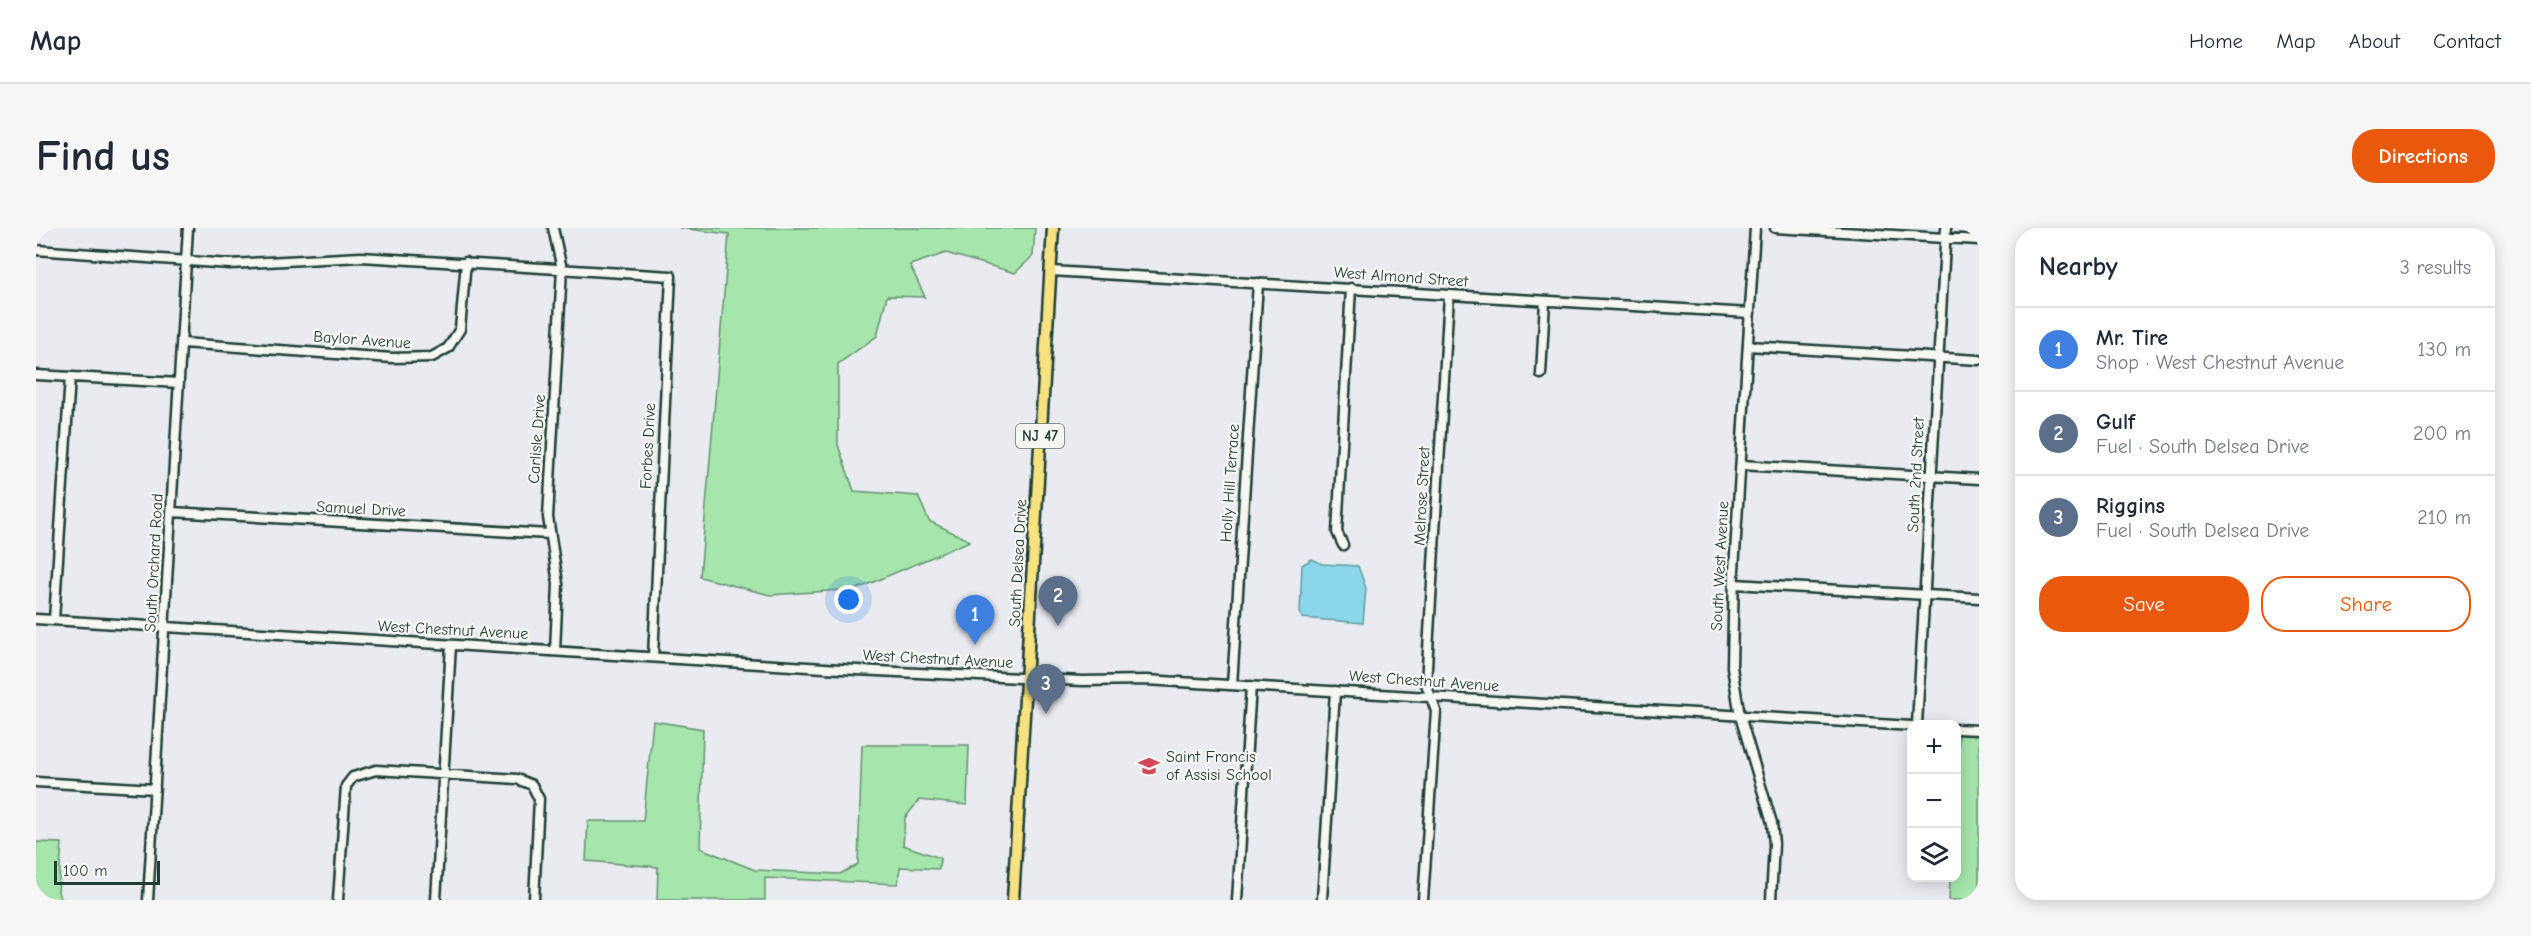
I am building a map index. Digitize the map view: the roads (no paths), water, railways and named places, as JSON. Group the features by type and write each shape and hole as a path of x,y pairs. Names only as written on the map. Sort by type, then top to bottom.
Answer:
{"main road":[{"name":"South Delsea Drive","path":"1013,900 1053,228"}],"street":[{"name":"South Orchard Road","path":"148,900 188,228"},
{"name":"Carlisle Drive","path":"554,228 562,269 549,490 549,534 558,584 555,651"},
{"name":"South West Avenue","path":"1755,228 1734,584 1732,667 1740,716 1772,823 1774,844 1771,900"},
{"path":"1774,228 1979,240"},
{"name":"South 2nd Street","path":"1917,720 1946,228"},
{"path":"36,250 254,263 344,256 562,269"},
{"name":"Baylor Avenue","path":"182,343 392,358 432,357 448,348 460,329 466,262"},
{"name":"Forbes Drive","path":"562,269 671,276 653,657"},
{"name":"West Almond Street","path":"1051,271 1750,313"},
{"name":"Holly Hill Terrace","path":"1232,685 1258,283"},
{"path":"1343,545 1337,532 1351,288"},
{"name":"Melrose Street","path":"1423,900 1436,711 1426,684 1449,295"},
{"path":"1540,374 1545,301"},
{"path":"1748,346 1979,360"},
{"path":"36,375 179,383"},
{"path":"54,620 70,377"},
{"path":"1741,465 1979,479"},
{"name":"Samuel Drive","path":"172,512 549,534"},
{"path":"1734,584 1979,598"},
{"name":"West Chestnut Avenue","path":"36,619 653,657 1026,678 1146,680 1907,726"},
{"path":"436,900 451,645"},
{"path":"1237,900 1251,686"},
{"path":"1322,900 1335,691"},
{"path":"1961,729 1979,730"},
{"path":"338,900 346,786 353,777 376,770 517,779 535,789 539,808 534,900"},
{"path":"36,782 155,789"}],"water":[{"path":"1312,559 1322,564 1358,566 1366,588 1363,623 1302,618 1300,612 1302,565"}],"place":[{"name":"Gulf","path":"1058,626"},
{"name":"Mr. Tire","path":"975,645"},
{"name":"Riggins","path":"1046,714"},
{"name":"Saint Francis of Assisi School","path":"1149,766"}]}
